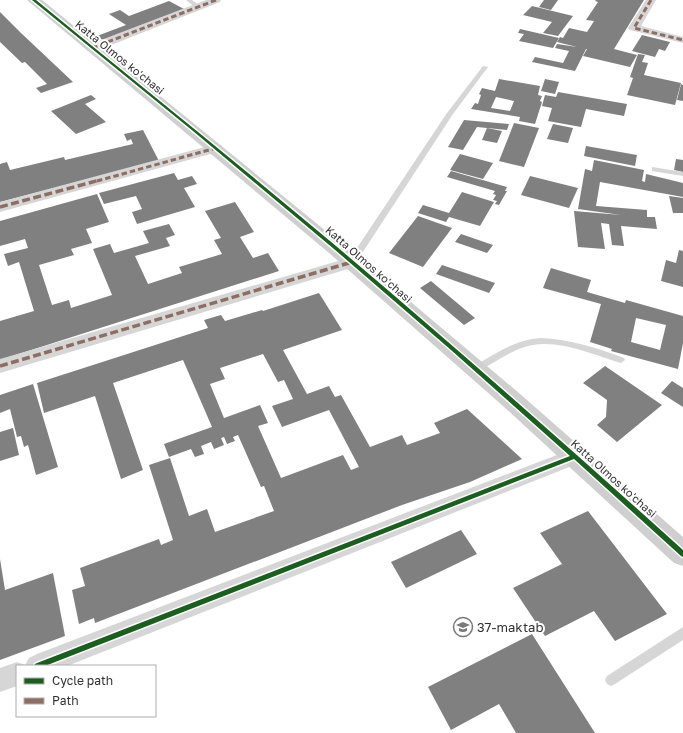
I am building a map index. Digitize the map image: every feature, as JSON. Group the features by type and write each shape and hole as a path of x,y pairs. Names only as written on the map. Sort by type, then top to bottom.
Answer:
{"street":[{"name":"Katta Olmos ko'chasi","path":"34,0 216,148 352,262 575,456 683,554"},
{"path":"92,48 193,4 216,0"},
{"path":"651,0 634,28 683,40"},
{"path":"0,207 216,148"},
{"path":"0,366 352,262"},
{"path":"40,665 575,456"},
{"path":"0,680 16,674"}],"lane":[{"path":"352,262 450,113 484,67"},
{"path":"654,168 683,174"},
{"path":"475,369 517,346 551,341 576,345 621,360"},
{"path":"611,680 683,633"}],"building":[{"path":"544,0 558,0 551,10 539,7"},
{"path":"644,0 614,49 637,55 630,67 583,56 587,49 586,49 575,71 532,62 535,57 563,63 569,51 555,48 557,44 577,47 557,42 560,37 563,38 569,28 587,32 594,21 586,20 598,2 595,1"},
{"path":"169,1 184,9 104,41 97,36 126,25 109,14 120,10 129,16"},
{"path":"532,6 573,16 558,36 543,33 552,22 523,15"},
{"path":"0,12 73,82 41,93 36,88 47,84 25,62 22,63 0,42"},
{"path":"520,29 559,38 553,48 519,41 524,34 518,33"},
{"path":"642,35 670,42 665,51 659,49 655,57 632,51"},
{"path":"638,54 645,55 642,62 648,63 644,75 681,83 675,105 627,95 633,78 630,77"},
{"path":"499,79 540,86 538,95 542,96 540,101 542,102 535,124 519,121 520,117 471,109 475,103 478,104 481,95 479,94 482,88 495,91","holes":["496,97 514,101 510,111 491,108"]},
{"path":"545,79 559,82 555,94 541,91"},
{"path":"681,84 683,85 683,101 677,100"},
{"path":"558,92 627,104 624,116 586,109 581,127 548,121 552,108 542,106 545,95 556,97"},
{"path":"91,95 96,99 85,104 106,122 76,134 51,111"},
{"path":"464,120 509,124 507,130 477,127 463,150 448,147"},
{"path":"514,123 539,128 524,167 499,161"},
{"path":"553,124 573,128 568,143 547,139"},
{"path":"487,128 502,131 497,143 482,140"},
{"path":"143,130 159,161 0,202 0,164 7,162 10,170 64,157 65,160 133,144 131,139 127,141 124,134"},
{"path":"586,146 637,155 635,166 584,156"},
{"path":"460,154 493,163 483,179 450,170"},
{"path":"676,159 683,160 683,172 674,170"},
{"path":"594,160 644,170 642,181 645,182 646,174 683,183 683,197 600,182 596,206 647,210 647,217 655,217 657,229 621,226 624,246 612,245 609,224 601,223 605,249 578,247 574,211 621,215 578,209 585,169 592,171"},
{"path":"451,171 507,187 505,191 507,191 499,205 495,204 497,201 493,200 496,195 493,194 495,191 447,177"},
{"path":"174,173 178,180 192,176 197,184 184,188 195,207 137,224 132,212 142,209 136,196 104,204 99,193"},
{"path":"530,176 578,188 569,208 521,195"},
{"path":"462,192 494,202 480,226 449,217 446,222 418,213 423,205 449,213"},
{"path":"97,194 109,222 86,229 92,243 71,249 74,255 39,265 52,305 69,300 71,308 112,295 93,249 110,244 114,253 149,243 143,231 169,224 175,235 166,238 170,246 135,256 148,284 182,273 179,267 222,254 214,240 221,238 205,211 235,202 254,232 240,237 253,258 268,253 279,271 0,360 0,321 34,311 19,262 8,266 4,254 28,248 25,239 0,246 0,221"},
{"path":"669,196 683,198 683,213 673,213"},
{"path":"418,216 452,228 423,267 389,253"},
{"path":"461,234 493,245 487,253 455,242"},
{"path":"679,250 683,251 683,287 661,281 666,260 676,263"},
{"path":"442,265 495,283 489,293 436,274"},
{"path":"551,268 591,280 587,292 625,303 626,300 683,316 683,343 678,369 611,351 612,349 590,342 601,304 543,288","holes":["636,318 666,325 660,350 631,342"]},
{"path":"431,281 475,318 464,325 420,288"},
{"path":"319,293 342,330 283,350 307,394 329,386 335,397 341,395 370,447 402,435 407,445 440,433 434,423 467,409 522,459 470,482 402,505 95,623 94,618 79,624 72,590 85,586 80,568 159,539 161,545 173,540 149,465 170,458 189,516 207,509 215,532 274,511 264,486 261,487 238,435 233,437 235,441 227,444 224,437 221,438 224,445 214,449 211,442 201,446 204,454 195,457 191,449 169,457 164,444 212,427 183,360 113,383 143,470 121,479 95,396 44,413 37,383 208,328 204,320 221,315 225,321 262,310 263,311","holes":["263,354 278,382 284,380 293,399 272,406 282,427 329,410 359,467 351,470 343,455 281,478 258,426 268,423 260,405 224,418 210,384 225,379 220,368"]},
{"path":"605,366 662,405 617,442 597,425 606,417 607,400 583,383"},
{"path":"672,381 683,388 683,407 661,393"},
{"path":"33,384 58,467 36,475 28,445 24,447 21,436 17,437 10,409 0,413 0,395"},
{"path":"13,428 19,455 0,461 0,432"},
{"path":"588,511 667,614 615,641 594,611 545,636 513,588 562,564 540,533"},
{"path":"461,530 477,554 406,588 391,562"},
{"path":"0,559 5,590 53,573 65,636 0,660"},
{"path":"532,634 595,733 516,733 499,704 451,730 428,687"}],"marked path":[{"path":"92,48 216,0"},
{"path":"651,0 634,28 683,40"},
{"path":"0,207 216,148"},
{"path":"0,366 352,262"}],"cycle path":[{"path":"34,0 336,248 511,400 683,554"},
{"path":"40,665 575,456"}],"place":[{"name":"37-maktab","path":"463,627"}]}
